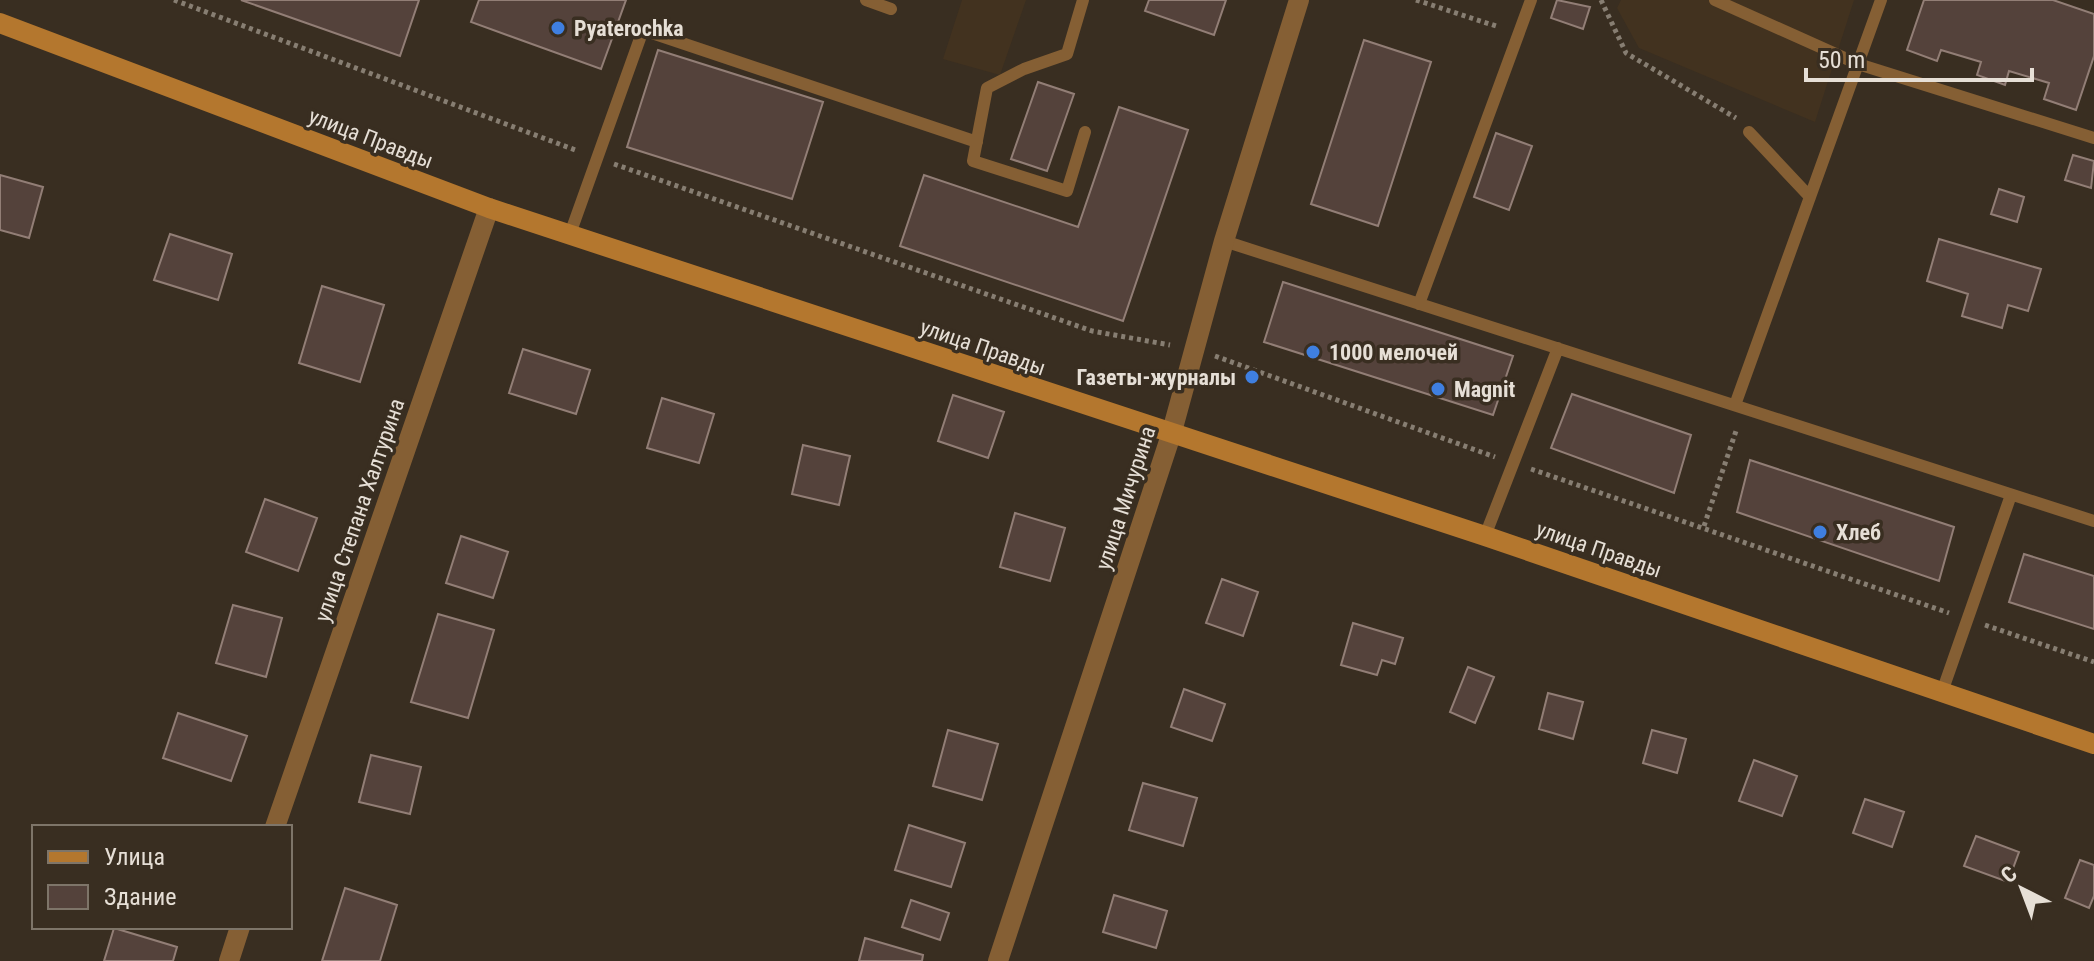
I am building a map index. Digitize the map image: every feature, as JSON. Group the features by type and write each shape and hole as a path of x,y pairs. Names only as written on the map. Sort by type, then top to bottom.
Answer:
{"street":[{"name":"улица Мичурина","path":"998,961 1171,435 1224,241 1299,0"},
{"name":"улица Правды","path":"0,23 489,208 1485,536 2094,744"},
{"name":"улица Степана Халтурина","path":"276,825 489,208"},
{"path":"229,961 239,929"}],"lane":[{"path":"866,0 891,9"},
{"path":"1083,0 1067,54 1024,69 987,88 973,161 1067,191 1085,132"},
{"path":"1419,304 1531,0"},
{"path":"1715,0 1858,64 2094,138"},
{"path":"1740,407 1877,1"},
{"path":"570,234 643,30 977,142"},
{"path":"1749,132 1810,197"},
{"path":"1224,241 2094,521"},
{"path":"1485,536 1558,348"},
{"path":"1942,692 2011,495"}],"path":[{"path":"174,0 597,158 1092,331 1196,349 1513,463 2094,662"},
{"path":"1416,0 1519,34"},
{"path":"1601,0 1626,53 1730,111 1749,132"},
{"path":"1704,526 1740,407"}],"shaded area":[{"path":"962,0 1026,0 1000,75 943,59"},
{"path":"1621,0 1854,0 1815,122 1639,48 1617,8"}],"building":[{"path":"241,0 419,0 400,56"},
{"path":"479,0 626,0 601,69 471,22"},
{"path":"1149,0 1226,0 1214,35 1145,11"},
{"path":"1557,0 1590,7 1583,29 1551,18"},
{"path":"1924,0 2053,0 2094,14 2094,56 2076,110 2044,99 2049,83 2009,71 2005,85 1977,75 1981,62 1941,50 1937,61 1907,50"},
{"path":"1364,40 1431,62 1378,226 1311,204"},
{"path":"658,50 823,102 792,199 627,147"},
{"path":"1038,82 1074,94 1047,171 1011,159"},
{"path":"1119,107 1188,130 1123,321 900,246 924,175 1078,227"},
{"path":"1496,133 1532,146 1509,210 1474,197"},
{"path":"2073,155 2094,161 2091,188 2065,180"},
{"path":"0,175 43,187 29,238 0,230"},
{"path":"1999,189 2024,197 2017,222 1991,214"},
{"path":"170,234 232,254 218,300 154,280"},
{"path":"1939,239 2041,269 2028,311 2008,305 2002,328 1962,316 1968,294 1927,281"},
{"path":"1283,282 1513,356 1493,415 1264,342"},
{"path":"322,286 384,305 360,382 299,363"},
{"path":"523,349 590,370 576,414 509,393"},
{"path":"1572,394 1691,435 1674,493 1551,448"},
{"path":"953,395 1004,412 988,458 938,441"},
{"path":"662,398 714,414 699,463 647,448"},
{"path":"803,445 850,456 839,505 792,494"},
{"path":"1750,460 1954,527 1939,581 1737,512"},
{"path":"265,499 317,518 298,571 246,552"},
{"path":"1015,513 1065,528 1050,581 1000,567"},
{"path":"461,536 508,552 493,598 446,583"},
{"path":"2024,554 2094,576 2094,629 2009,602"},
{"path":"1222,579 1258,592 1243,636 1206,623"},
{"path":"233,605 282,618 266,677 216,663"},
{"path":"438,614 494,630 468,718 411,702"},
{"path":"1353,623 1403,638 1395,664 1382,660 1377,675 1341,665"},
{"path":"1468,667 1494,677 1475,723 1450,712"},
{"path":"1184,689 1225,704 1212,741 1171,727"},
{"path":"1548,693 1583,702 1573,739 1539,729"},
{"path":"178,713 247,736 231,781 163,758"},
{"path":"948,730 998,744 982,800 933,786"},
{"path":"1652,730 1686,739 1677,773 1643,763"},
{"path":"371,755 421,767 410,814 359,802"},
{"path":"1754,760 1797,776 1782,816 1739,801"},
{"path":"1143,783 1197,798 1183,846 1129,830"},
{"path":"1865,799 1904,812 1892,847 1853,833"},
{"path":"909,825 965,843 951,887 895,870"},
{"path":"1976,836 2019,852 2008,882 1964,866"},
{"path":"2080,860 2094,865 2094,896 2089,908 2065,898"},
{"path":"345,888 397,905 380,961 322,961"},
{"path":"1114,895 1167,911 1156,948 1103,932"},
{"path":"911,900 949,913 940,940 902,927"},
{"path":"114,929 177,947 173,961 104,961"},
{"path":"865,938 923,955 922,961 859,961"}],"place":[{"name":"Pyaterochka","path":"558,28"},
{"name":"1000 мелочей","path":"1313,352"},
{"name":"Газеты-журналы","path":"1252,377"},
{"name":"Magnit","path":"1438,389"},
{"name":"Хлеб","path":"1820,532"}]}
